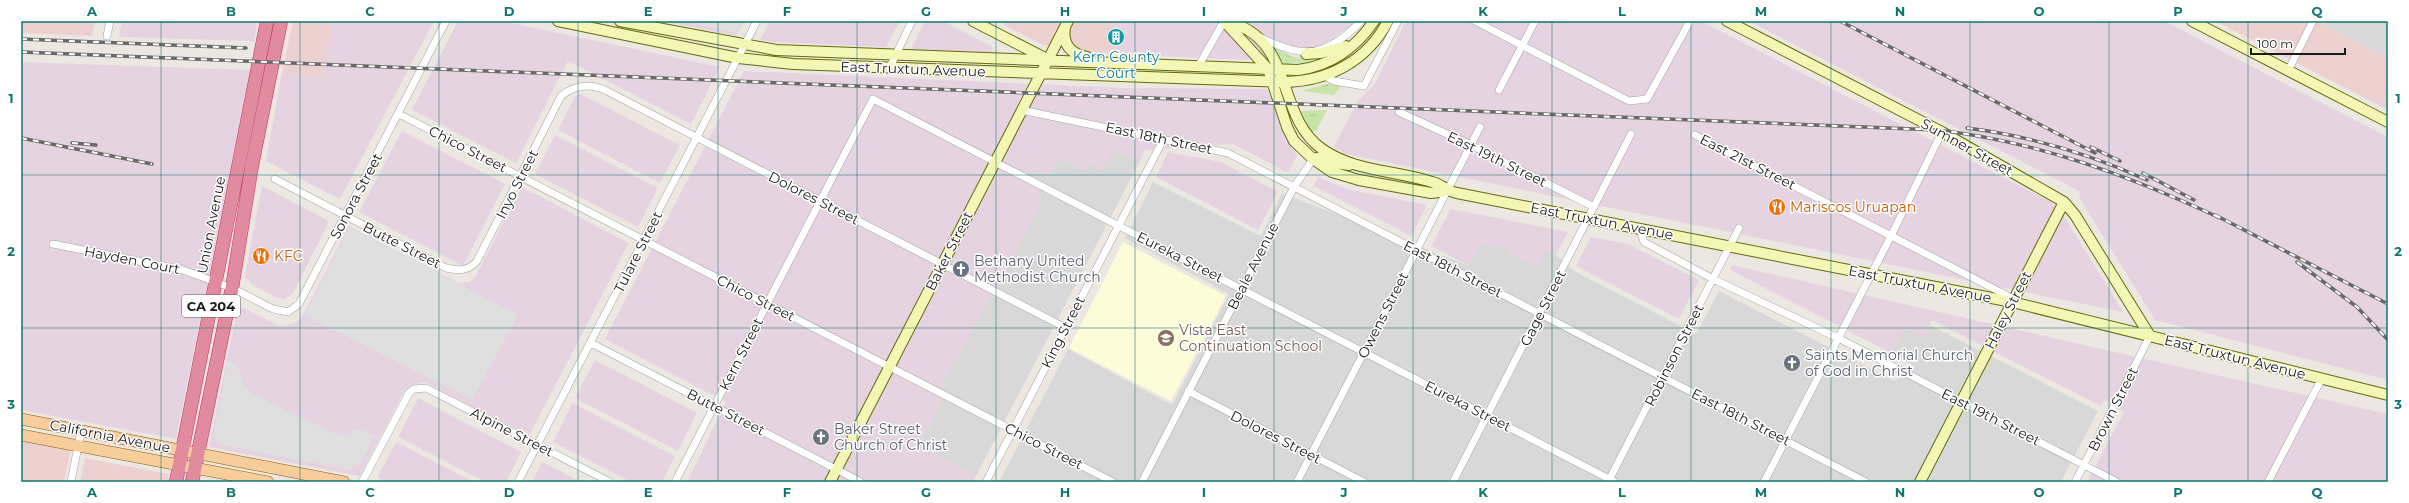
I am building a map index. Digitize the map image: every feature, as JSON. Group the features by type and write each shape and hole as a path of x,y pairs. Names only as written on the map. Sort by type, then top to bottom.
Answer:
{"highway":[{"name":"Union Avenue","path":"176,482 267,21"},
{"name":"CA 204","path":"192,482 232,288 252,165 281,21"}],"main road":[{"name":"East Truxtun Avenue","path":"558,21 600,25 738,58 793,64 1160,79 1272,82"},
{"name":"East Truxtun Avenue","path":"620,21 776,50 897,53 1268,69 1294,141 1312,159 1332,172 1360,180 1431,193 1448,191 2012,302 2388,395"},
{"path":"973,21 1048,60"},
{"path":"1068,21 1064,36 1069,49 1079,56 1108,62"},
{"name":"Baker Street","path":"830,482 1068,21"},
{"path":"1224,21 1238,24 1254,34 1266,46 1281,69"},
{"path":"1224,21 1268,69 1298,70 1318,66 1338,56 1359,40 1374,21"},
{"path":"1272,82 1303,82 1325,76 1358,58 1373,43 1388,21"},
{"name":"Sumner Street","path":"1727,21 1942,132 2064,202 2075,216 2150,336"},
{"path":"2192,21 2388,122"},
{"path":"1306,54 1337,50 1359,40"},
{"path":"1160,79 1190,73 1196,70 1199,65"},
{"name":"East Truxtun Avenue","path":"1281,69 1296,115 1304,132 1322,149 1355,165 1433,182 1448,191"},
{"path":"1312,159 1322,157 1334,163 1355,165"},
{"name":"Haley Street","path":"1920,482 2064,202"},
{"name":"California Avenue","path":"21,419 344,482"},
{"name":"California Avenue","path":"21,435 268,482"}],"street":[{"path":"107,36 110,21"},
{"name":"Sonora Street","path":"232,288 273,309 288,312 299,304 446,21"},
{"name":"Tulare Street","path":"518,482 757,21"},
{"path":"890,67 912,21"},
{"path":"1199,65 1224,21"},
{"path":"1254,34 1289,50 1306,54 1334,43 1361,21"},
{"path":"1325,76 1334,81 1364,86 1398,21"},
{"path":"1475,21 1629,101 1647,99 1690,21"},
{"path":"1499,90 1535,21"},
{"path":"2288,71 2313,21"},
{"name":"Dolores Street","path":"561,96 578,86 599,87 1066,328"},
{"name":"Inyo Street","path":"467,269 477,262 561,96"},
{"name":"Eureka Street","path":"873,99 1611,481"},
{"name":"Kern Street","path":"675,482 873,99"},
{"name":"East 18th Street","path":"1021,110 1228,152 1866,482"},
{"name":"East 19th Street","path":"1399,112 1471,145 1594,207"},
{"name":"Chico Street","path":"399,114 1112,482"},
{"name":"Owens Street","path":"1297,482 1480,127"},
{"path":"1764,482 1891,236 1942,132"},
{"name":"Gage Street","path":"1453,482 1632,134"},
{"name":"East 21st Street","path":"1695,135 2008,296 2012,302"},
{"name":"King Street","path":"986,482 1163,140"},
{"name":"Beale Avenue","path":"1142,482 1294,187 1312,159"},
{"name":"Butte Street","path":"274,179 446,268 461,271 467,269"},
{"name":"Robinson Street","path":"1611,481 1739,228"},
{"name":"East 19th Street","path":"1640,229 1644,242 1713,279 1838,338 2117,482"},
{"name":"Hayden Court","path":"53,244 183,270 232,288"},
{"name":"Brown Street","path":"2075,482 2150,336"},
{"name":"Butte Street","path":"591,343 862,482"},
{"path":"2268,482 2322,378"},
{"name":"Alpine Street","path":"362,482 406,399 414,389 426,388 610,482"},
{"name":"Dolores Street","path":"1188,392 1364,482"},
{"path":"71,482 81,431"}],"shaded area":[{"path":"21,21 95,21 92,36 21,33"},
{"path":"122,21 258,21 254,41 119,37"},
{"path":"293,21 333,21 321,79 282,73"},
{"path":"333,21 434,21 340,199 266,161 282,73 321,79"},
{"path":"458,21 502,21 720,67 691,124 568,61 516,163 412,110"},
{"path":"662,21 744,21 736,36"},
{"path":"696,21 742,21 736,33 694,23"},
{"path":"770,21 900,21 886,47 773,42 760,40"},
{"path":"925,21 943,21 993,47 991,52 911,49"},
{"path":"1006,21 1114,21 1112,25 1122,37 1113,54 1043,45 1004,25"},
{"path":"1114,21 1357,21 1330,41 1319,46 1248,60 1113,54 1122,37 1112,25"},
{"path":"1406,21 1701,21 2051,202 2067,221 2123,312 1346,154 1334,147 1357,102 1374,85"},
{"path":"1749,21 2164,21 2388,137 2388,380 2155,320 2079,197 2081,192"},
{"path":"2215,21 2316,21 2388,58 2388,110"},
{"path":"2316,21 2388,21 2388,58"},
{"path":"21,62 250,70 176,439 21,410"},
{"path":"744,71 1123,88 1267,89 1285,138 1297,155 1288,173 1233,144 1145,150 1140,161 1113,149 1103,170 1090,163 1085,171 1060,157 1048,179 1035,172 1042,202 943,383 939,407 919,445 976,476 973,482 687,482 726,402 605,339"},
{"path":"580,94 680,145 660,183 558,130 575,97"},
{"path":"402,131 505,184 463,266 359,212"},
{"path":"555,135 658,188 638,227 535,174"},
{"path":"1113,149 1140,161 976,476 919,446 939,407 943,384 1035,172 1059,157 1085,170 1089,163"},
{"path":"1168,152 1221,162 1278,192 1258,230 1156,177"},
{"path":"1318,177 1347,189 1427,205 1411,236 1314,186"},
{"path":"1153,182 1261,236 1282,193 1469,266 1482,242 1497,244 1510,250 1509,253 1547,250 1556,255 1574,271 1696,334 1719,291 1895,381 1914,366 1891,353 1904,328 1924,337 1930,325 2098,411 2061,482 999,482 1068,349 1172,405 1229,294 1125,238"},
{"path":"262,186 327,220 328,224 293,293 284,299 277,298 251,284 245,276"},
{"path":"522,187 629,243 529,436 425,382 411,386 404,391 360,476 209,447 237,310 244,308 279,326 288,325 298,321 304,313 349,226 459,283 469,282 475,277"},
{"path":"1451,209 1568,232 1556,255 1547,250 1537,268 1509,253 1510,250 1498,244 1495,249 1482,242 1469,266 1431,246"},
{"path":"350,227 518,315 472,400 305,315"},
{"path":"1591,237 1628,244 1699,280 1679,319 1576,266"},
{"path":"1123,242 1226,296 1171,401 1069,348"},
{"path":"1732,265 2388,414 2388,482 2087,482 2124,412 2104,400 2101,406 1932,320 1924,337 1904,328 1891,353 1730,270"},
{"path":"595,360 697,413 678,451 575,398"},
{"path":"228,361 238,368 246,389 252,394 340,436 359,429 375,436 359,466 353,464 352,470 217,444 218,439 213,438"},
{"path":"418,398 521,452 506,482 486,482 398,437"},
{"path":"572,403 675,456 662,482 631,482 553,442"},
{"path":"21,441 71,450 64,482 21,482"},
{"path":"396,442 474,482 392,482 380,480 378,476"},
{"path":"85,458 169,474 168,482 80,482"},
{"path":"542,462 581,482 532,482"}],"green space":[{"path":"1274,48 1293,57 1313,61 1284,64 1273,49"},
{"path":"1330,83 1341,86 1334,95 1301,91"},
{"path":"1327,110 1316,131 1308,131 1301,111"}],"railway":[{"path":"1840,21 2095,153"},
{"path":"21,39 246,48"},
{"path":"21,52 1937,130 2010,142 2082,162 2152,188 2220,218"},
{"path":"1967,128 1990,131 2059,147 2104,162 2147,180"},
{"path":"21,138 152,164"},
{"path":"72,143 96,145"},
{"path":"2091,147 2120,161"},
{"path":"2143,173 2194,200"},
{"path":"2215,215 2388,304"},
{"path":"2297,262 2357,307 2388,340"}],"place":[{"name":"Kern County Court","path":"1116,37"},
{"name":"Mariscos Uruapan","path":"1777,207"},
{"name":"KFC","path":"261,256"},
{"name":"Bethany United Methodist Church","path":"961,269"},
{"name":"Vista East Continuation School","path":"1166,338"},
{"name":"Saints Memorial Church of God in Christ","path":"1792,363"},
{"name":"Baker Street Church of Christ","path":"821,437"}]}
